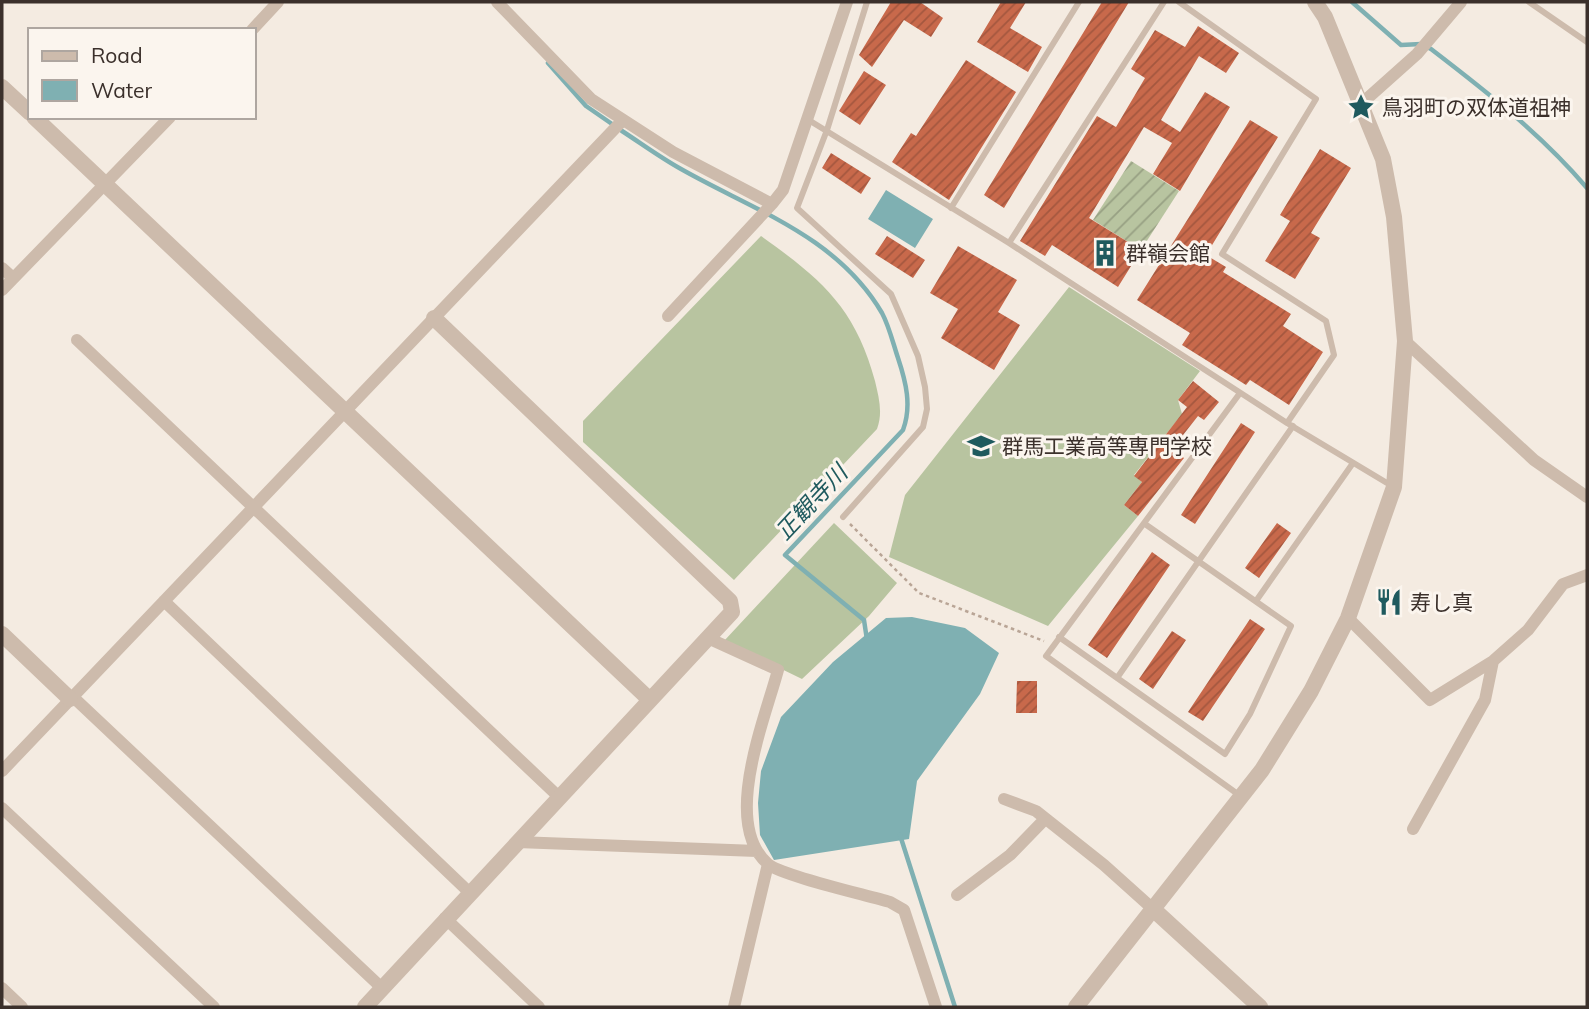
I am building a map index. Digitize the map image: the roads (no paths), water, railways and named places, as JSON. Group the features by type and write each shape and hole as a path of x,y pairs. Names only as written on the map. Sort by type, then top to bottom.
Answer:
{"street":[{"path":"253,28 278,2"},
{"path":"497,2 591,99 673,152 772,204"},
{"path":"668,316 783,190 847,2"},
{"path":"1076,1007 1262,770 1311,691 1348,618 1394,487 1405,341 1402,279 1391,205 1383,159 1315,2"},
{"path":"1361,103 1417,54 1461,2"},
{"path":"2,87 28,111"},
{"path":"36,119 650,700"},
{"path":"2,290 168,119"},
{"path":"2,771 256,508 622,121"},
{"path":"2,268 13,278"},
{"path":"2,634 71,697 377,1000 445,918 710,639 732,612 730,601 434,318"},
{"path":"77,340 559,797"},
{"path":"1405,341 1534,460 1587,497"},
{"path":"1348,618 1430,700 1493,661 1528,629 1563,584 1587,575"},
{"path":"164,601 470,893"},
{"path":"710,639 778,670 747,782 751,838 757,851 768,864 891,902 904,910 936,1007"},
{"path":"1413,829 1485,699 1493,661"},
{"path":"1003,799 1036,811 1104,865 1260,1007"},
{"path":"2,808 214,1007"},
{"path":"957,895 1010,855 1045,820"},
{"path":"517,842 757,851"},
{"path":"734,1007 768,864"},
{"path":"445,918 539,1007"},
{"path":"2,988 22,1007"}],"lane":[{"path":"843,517 911,443 923,427 927,409 918,356 891,294 797,208 827,130 867,2"},
{"path":"951,208 1079,2"},
{"path":"1009,243 1164,2"},
{"path":"1117,678 1200,561 1334,355 1326,321 1222,254 1316,99 1179,2"},
{"path":"1530,2 1587,42"},
{"path":"807,119 1009,243 1290,425 1394,487"},
{"path":"1240,393 1046,656 1241,796"},
{"path":"1256,601 1353,463"},
{"path":"1059,637 1225,754 1250,714 1291,626 1145,524"}],"water":[{"path":"886,190 933,219 915,248 868,219"},
{"path":"912,617 965,628 999,653 980,694 917,781 909,839 774,860 760,835 758,803 761,771 781,717 833,662 886,618"}],"waterway":[{"path":"1352,2 1401,45 1421,44 1473,81 1513,114 1587,188"},
{"name":"正観寺川","path":"548,63 586,106 612,124"},
{"name":"正観寺川","path":"622,131 674,165 818,244 863,286 882,313 905,385 907,412 903,430 785,555 864,620 867,640"},
{"name":"正観寺川","path":"900,835 955,1007"}],"place":[{"name":"鳥羽町の双体道祖神","path":"1361,107"},
{"name":"群嶺会館","path":"1105,253"},
{"name":"群馬工業高等専門学校","path":"981,446"},
{"name":"寿し真","path":"1389,602"}]}
